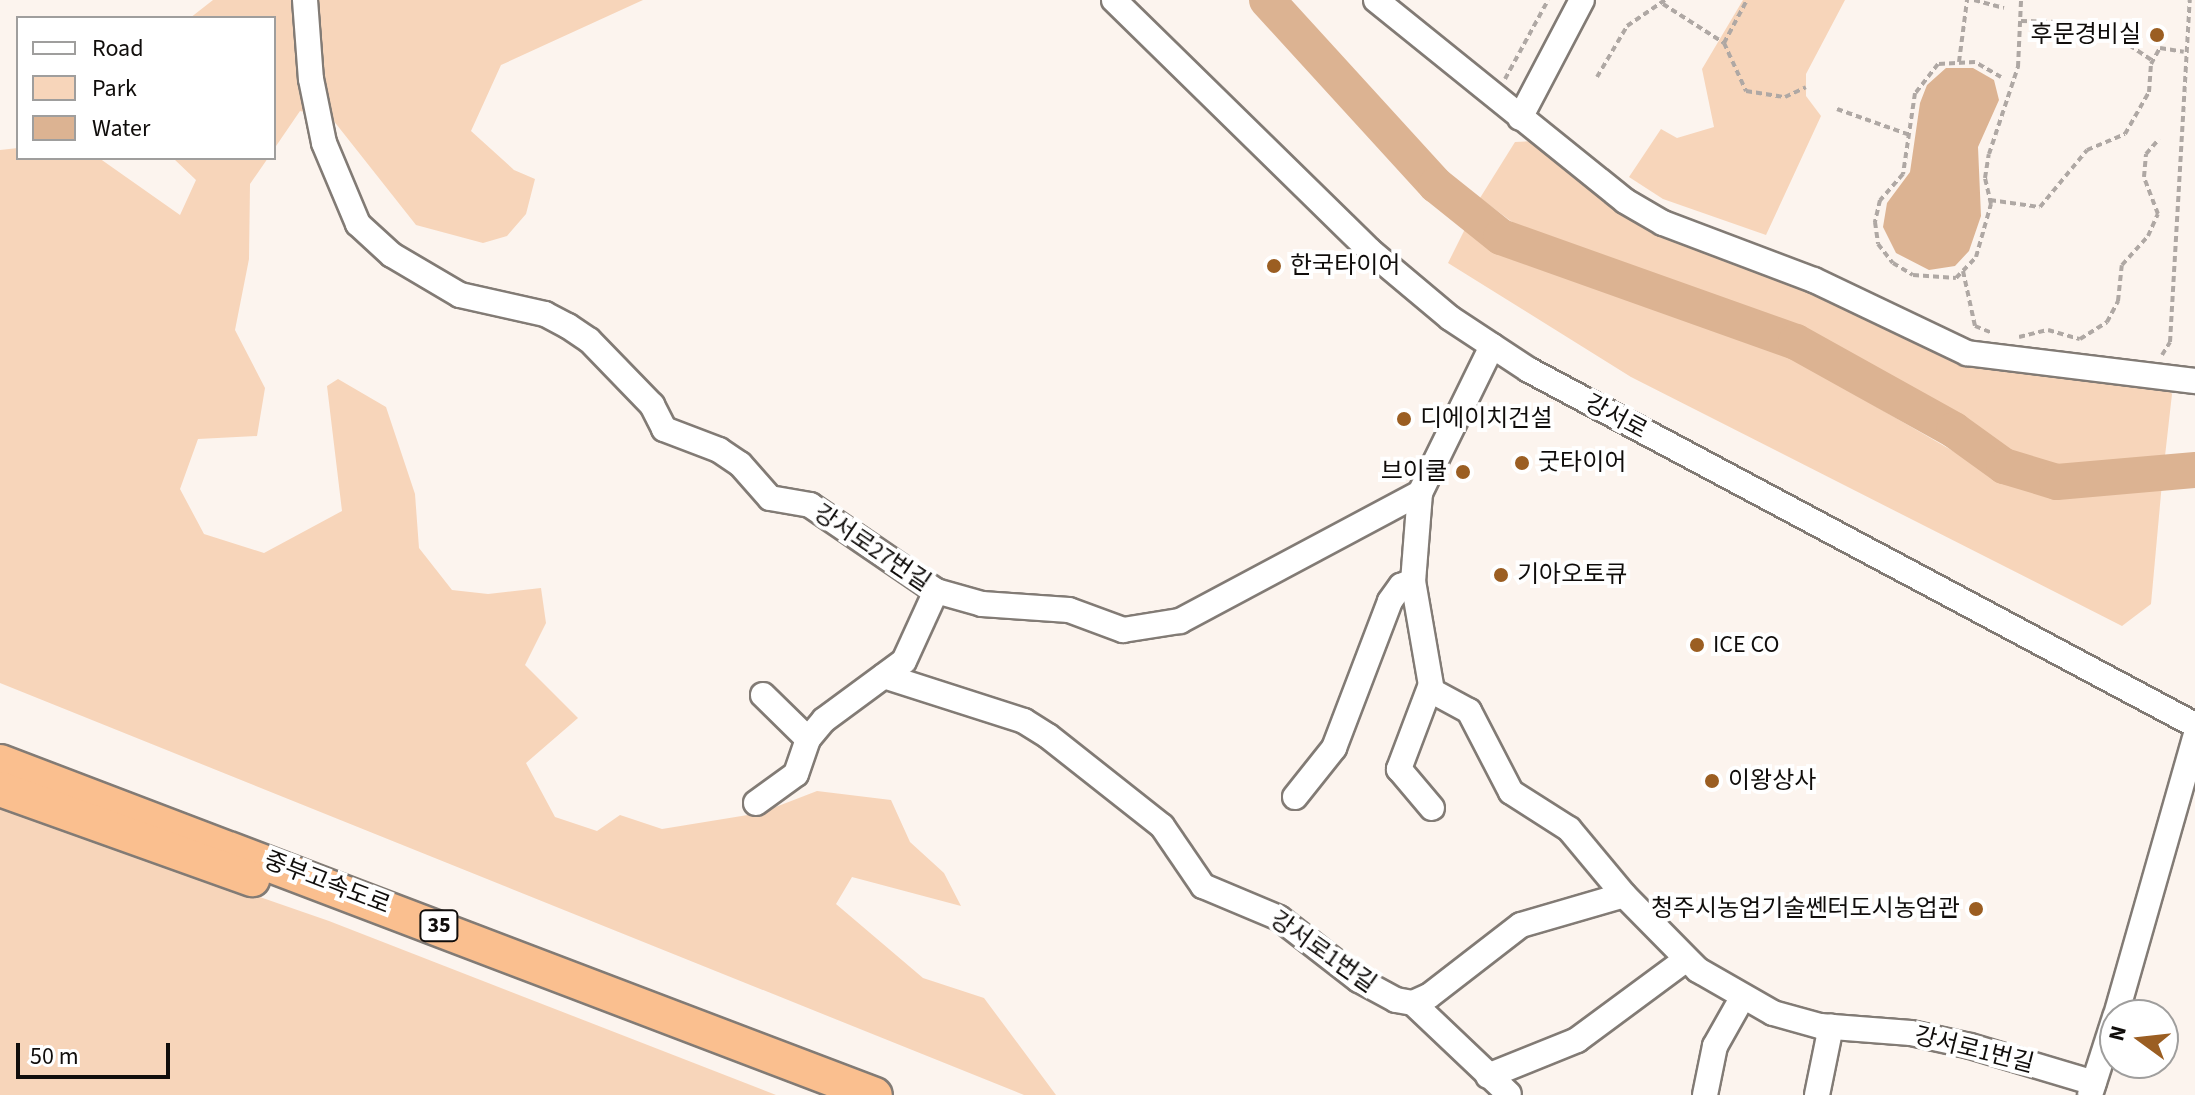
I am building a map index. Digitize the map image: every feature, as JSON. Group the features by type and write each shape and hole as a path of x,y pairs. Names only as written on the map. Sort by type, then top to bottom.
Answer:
{"highway":[{"name":"중부고속도로","path":"0,762 242,850 875,1095"},
{"name":"중부고속도로","path":"0,789 233,872 813,1095"}],"street":[{"name":"강서로27번길","path":"305,0 311,79 324,143 358,224 392,255 460,295 545,314 568,326 589,340 652,405 664,429 719,450 770,498 810,505 936,591 982,604 1069,610 1123,630 1155,628 1180,621 1420,493"},
{"name":"강서로","path":"1114,0 1369,250 1492,346 1668,445 2195,725"},
{"path":"1376,0 1625,201 1663,223 1814,280 1967,353 2195,381"},
{"path":"1520,118 1582,0"},
{"path":"1432,808 1399,769 1430,687 1413,581 1420,493 1492,346"},
{"path":"1295,797 1334,748 1390,601 1401,586 1413,581"},
{"path":"756,803 796,774 808,739 854,694 904,661 916,642 936,591"},
{"name":"강서로1번길","path":"884,676 1036,728 1162,826 1203,886 1279,918 1359,980 1396,1000 1413,1003"},
{"name":"강서로1번길","path":"1430,687 1469,711 1511,792 1569,829 1624,895 1685,960 1742,998 1773,1013 1831,1026 1911,1033 1970,1046 2092,1089"},
{"path":"763,695 808,739"},
{"path":"2120,999 2195,737"},
{"path":"1509,1094 1413,1003 1521,925 1624,895"},
{"path":"1488,1076 1577,1040 1685,960"},
{"path":"1705,1095 1704,1080 1715,1046 1742,998"},
{"path":"1817,1095 1831,1026"},
{"path":"2092,1089 2099,1067"}],"path":[{"path":"1491,74 1503,83 1548,0"},
{"path":"1724,43 1747,0"},
{"path":"1959,62 1967,0"},
{"path":"1974,0 2004,8"},
{"path":"2001,77 1975,62 1938,64 1915,93 1903,174 1880,200 1875,222 1878,244 1893,263 1913,275 1956,278 1976,257 1990,200 1985,178 2018,67 2021,0"},
{"path":"2147,359 2161,357 2170,342 2184,52 2190,0"},
{"path":"1597,77 1627,26 1664,2 1724,43 1746,91 1785,97 1806,87"},
{"path":"2021,21 2096,23 2153,61"},
{"path":"1990,200 2040,207 2087,150 2125,134 2149,92 2153,61 2160,48 2184,52"},
{"path":"1837,109 1910,135"},
{"path":"2007,339 2048,330 2080,339 2107,322 2118,301 2122,265 2148,236 2158,214 2144,177 2146,154 2159,139"},
{"path":"1963,271 1975,326 1997,335"}],"green space":[{"path":"213,0 643,0 501,65 471,131 514,170 535,179 526,214 507,236 483,243 416,225 333,120 300,111 276,146 276,16 193,16"},
{"path":"1743,0 1845,0 1806,74 1806,96 1821,116 1766,235 1663,199 1629,177 1661,129 1677,138 1714,127 1702,69"},
{"path":"1533,141 1639,224 1809,286 1936,351 1997,371 2165,385 2172,394 2164,465 2098,471 2030,467 1801,328 1528,234 1480,198 1515,142"},
{"path":"16,148 16,160 102,160 180,215 196,180 175,160 267,160 250,184 249,259 235,330 265,388 257,436 198,439 180,489 204,534 264,553 342,511 327,386 338,379 386,407 415,494 419,548 452,590 488,594 541,588 546,623 525,665 578,718 526,763 555,817 597,831 620,815 662,829 760,813 817,791 891,800 910,842 944,873 961,906 852,877 836,904 923,978 984,998 1056,1095 1024,1095 0,683 0,150"},
{"path":"1470,219 1503,246 1785,354 1991,473 2060,495 2162,483 2151,604 2122,626 1631,377 1448,263"},
{"path":"0,807 329,921 776,1095 0,1095"}],"water":[{"path":"1946,68 1973,68 1994,80 1999,100 1978,147 1981,216 1969,251 1955,266 1929,270 1896,253 1883,227 1887,203 1910,172 1920,103 1927,85"}],"waterway":[{"path":"1267,0 1436,185 1501,237 1796,342 1954,430 2004,466 2057,482 2195,470"}],"place":[{"name":"후문경비실","path":"2157,35"},
{"name":"한국타이어","path":"1274,266"},
{"name":"디에이치건설","path":"1404,419"},
{"name":"굿타이어","path":"1522,463"},
{"name":"브이쿨","path":"1463,472"},
{"name":"기아오토큐","path":"1501,575"},
{"name":"ICE CO","path":"1697,645"},
{"name":"이왕상사","path":"1712,781"},
{"name":"청주시농업기술쎈터도시농업관","path":"1976,909"}]}
